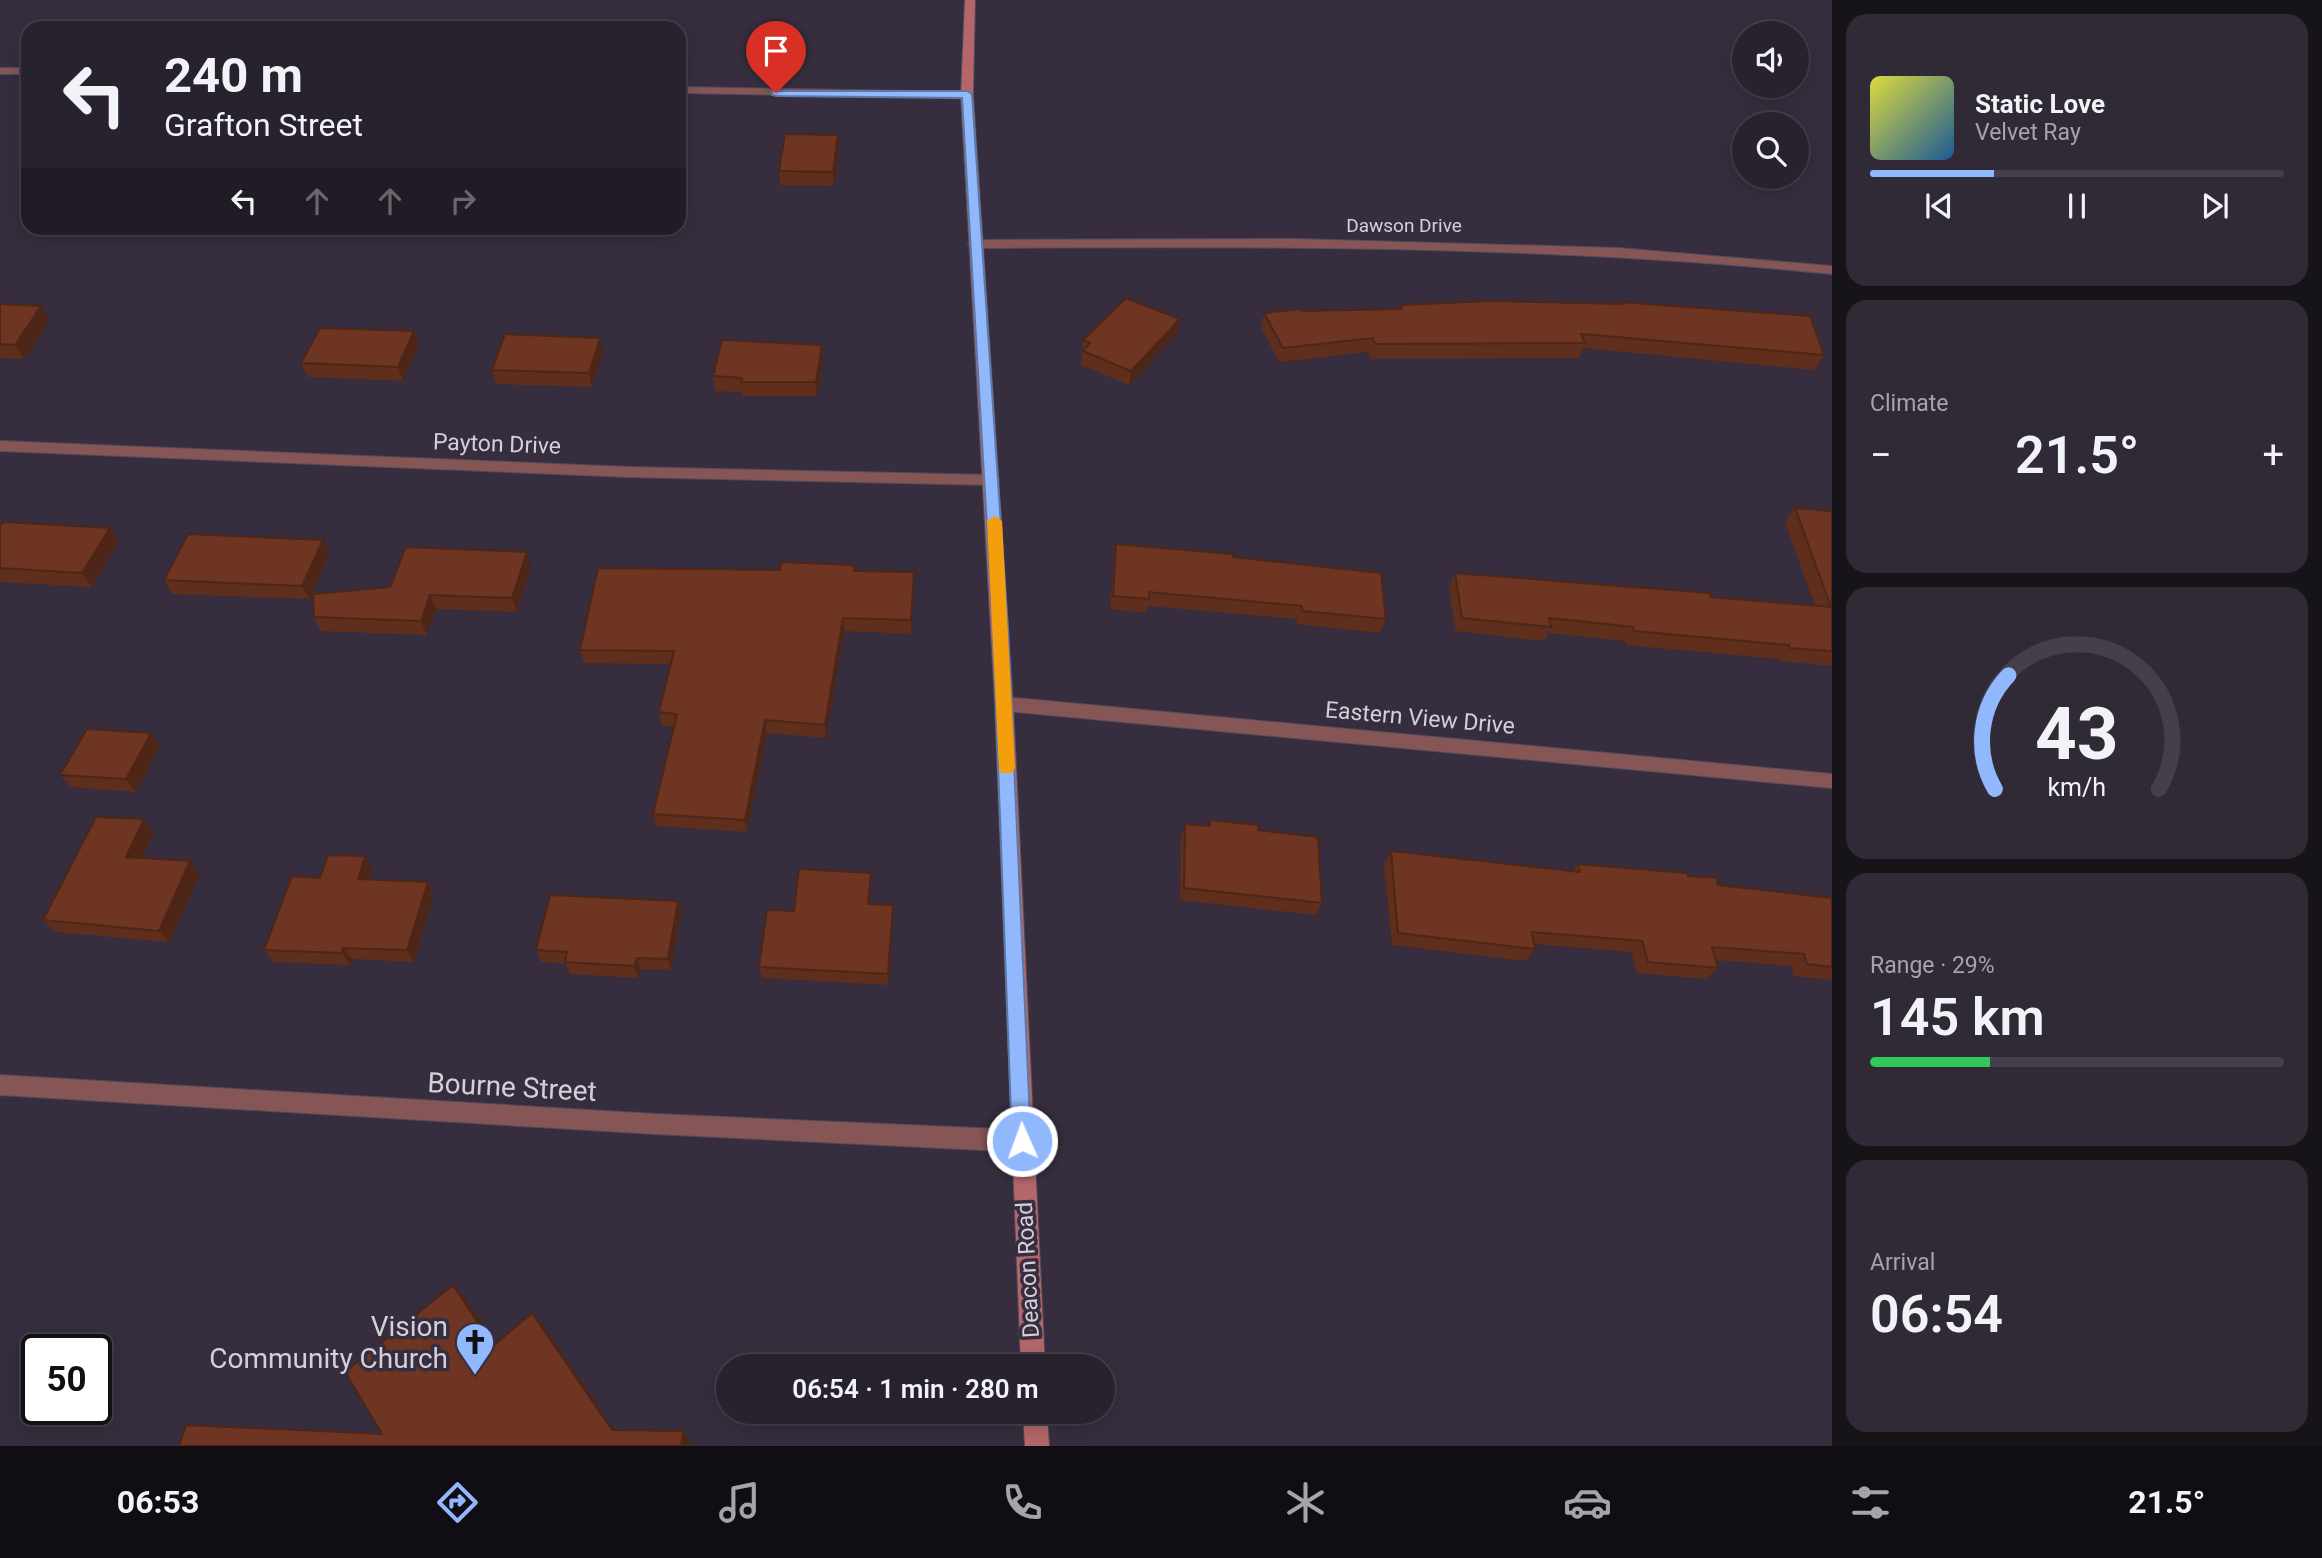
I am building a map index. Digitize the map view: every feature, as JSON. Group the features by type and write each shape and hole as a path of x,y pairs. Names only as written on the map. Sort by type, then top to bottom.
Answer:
{"main road":[{"name":"Deacon Road","path":"970,0 967,94 1004,704 1032,1354"},
{"path":"1036,1424 1037,1446"}],"street":[{"path":"0,71 21,71"},
{"path":"686,90 849,95 967,94"},
{"name":"Dawson Drive","path":"974,244 1501,245 1625,251 1832,270"},
{"name":"Payton Drive","path":"0,446 629,472 992,480"},
{"name":"Eastern View Drive","path":"1004,704 1832,781"},
{"name":"Bourne Street","path":"0,1086 642,1124 1022,1141"}],"building":[{"path":"785,134 838,135 833,172 779,171"},
{"path":"1126,298 1180,319 1131,371 1083,351 1090,343 1083,340"},
{"path":"1490,301 1621,304 1620,302 1810,316 1824,355 1581,334 1585,343 1375,344 1373,338 1283,348 1264,313 1301,309 1402,309 1401,305"},
{"path":"0,304 41,306 15,345 0,344"},
{"path":"320,328 414,331 398,367 301,363"},
{"path":"505,334 600,338 589,373 492,370"},
{"path":"722,340 822,345 816,382 741,382 742,378 713,376"},
{"path":"1795,508 1832,511 1832,651 1634,631 1633,627 1549,618 1551,627 1462,618 1455,573 1710,593 1711,597 1831,607"},
{"path":"3,522 110,528 82,573 0,568 0,526"},
{"path":"188,534 323,540 302,586 164,580"},
{"path":"1116,544 1233,554 1233,557 1381,573 1386,619 1302,611 1302,606 1149,592 1149,599 1113,596"},
{"path":"406,547 527,552 512,598 430,595 421,621 314,617 313,594 390,587"},
{"path":"781,562 854,565 854,571 914,572 911,620 843,618 825,725 765,720 745,820 653,814 677,714 659,712 674,651 580,650 598,568 780,570"},
{"path":"87,729 151,733 126,779 60,775"},
{"path":"96,817 144,819 126,857 190,861 159,931 43,920"},
{"path":"1210,820 1259,825 1258,830 1318,837 1322,903 1184,888 1185,824 1210,826"},
{"path":"1391,851 1580,872 1578,864 1688,873 1688,876 1716,878 1718,885 1832,898 1832,967 1807,964 1804,954 1712,947 1718,968 1648,962 1642,941 1532,932 1535,949 1398,933"},
{"path":"328,855 365,856 358,879 428,882 407,950 343,948 342,953 264,950 292,876 320,878"},
{"path":"799,869 871,873 868,904 893,905 888,974 759,967 767,910 794,911"},
{"path":"550,895 678,901 668,959 637,958 634,966 565,962 567,952 536,950"},
{"name":"Vision Community Church","path":"453,1285 493,1346 532,1313 612,1430 683,1431 681,1446 179,1446 186,1425 382,1434 345,1372"}],"slow traffic":[{"path":"995,521 1007,768"}],"place":[{"name":"Vision Community Church","path":"475,1376"}],"route":[{"path":"776,93 967,94 1004,704 1022,1141"}]}
